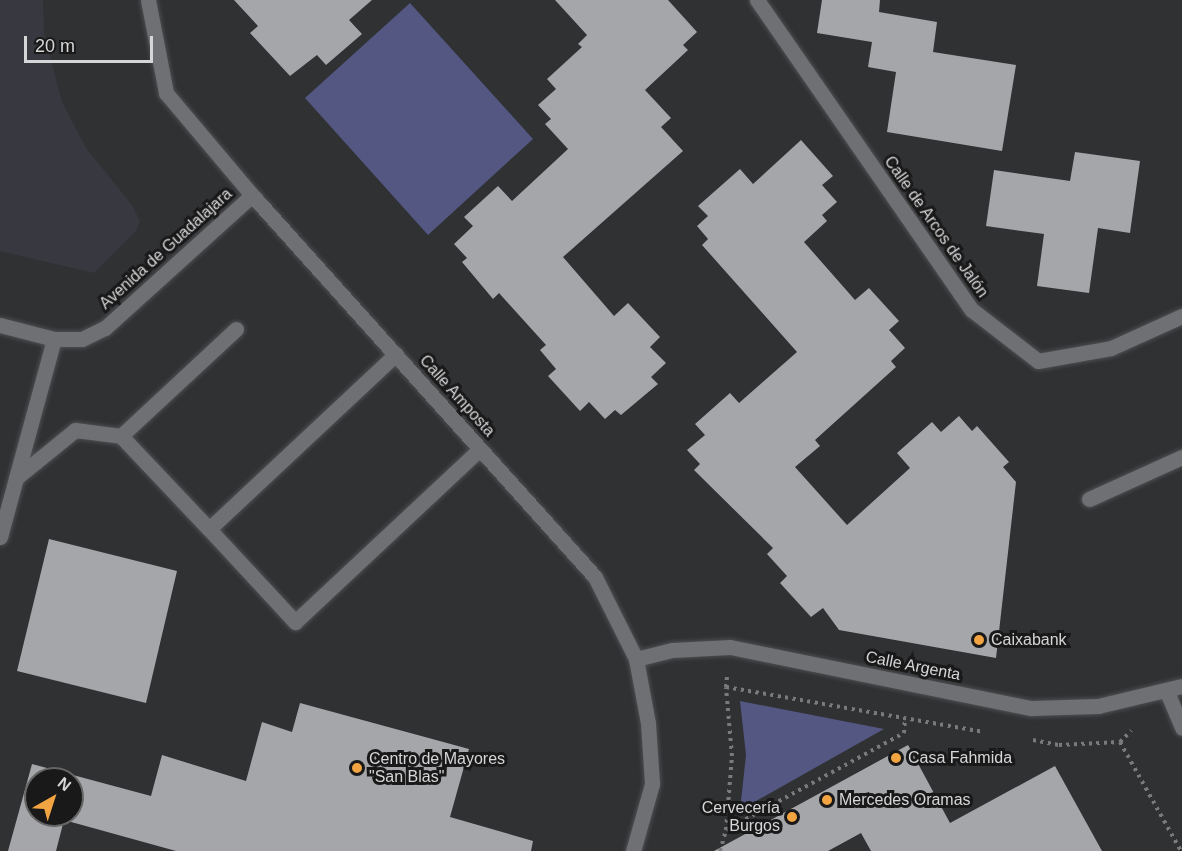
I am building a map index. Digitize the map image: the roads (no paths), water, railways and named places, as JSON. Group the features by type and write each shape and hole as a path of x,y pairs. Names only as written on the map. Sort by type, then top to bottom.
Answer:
{"street":[{"name":"Calle Amposta","path":"148,0 166,93 252,195 595,577 636,659 648,723 652,784 633,851"},
{"name":"Calle de Arcos de Jalón","path":"757,0 972,310 1038,361 1111,348 1182,316"},
{"name":"Avenida de Guadalajara","path":"0,325 54,339 82,339 105,328 252,195"},
{"path":"121,436 236,329"},
{"path":"0,537 54,339"},
{"path":"208,529 396,354"},
{"path":"16,478 75,430 121,436 295,622 480,449"},
{"path":"1089,500 1182,457"},
{"name":"Calle Argenta","path":"636,659 672,650 730,647 1031,708 1098,706 1167,692 1182,686"},
{"path":"1167,692 1182,728"}],"place":[{"name":"Caixabank","path":"979,640"},
{"name":"Casa Fahmida","path":"896,758"},
{"name":"Centro de Mayores \"San Blas\"","path":"357,768"},
{"name":"Mercedes Oramas","path":"827,800"},
{"name":"Cervecería Burgos","path":"792,817"}]}
